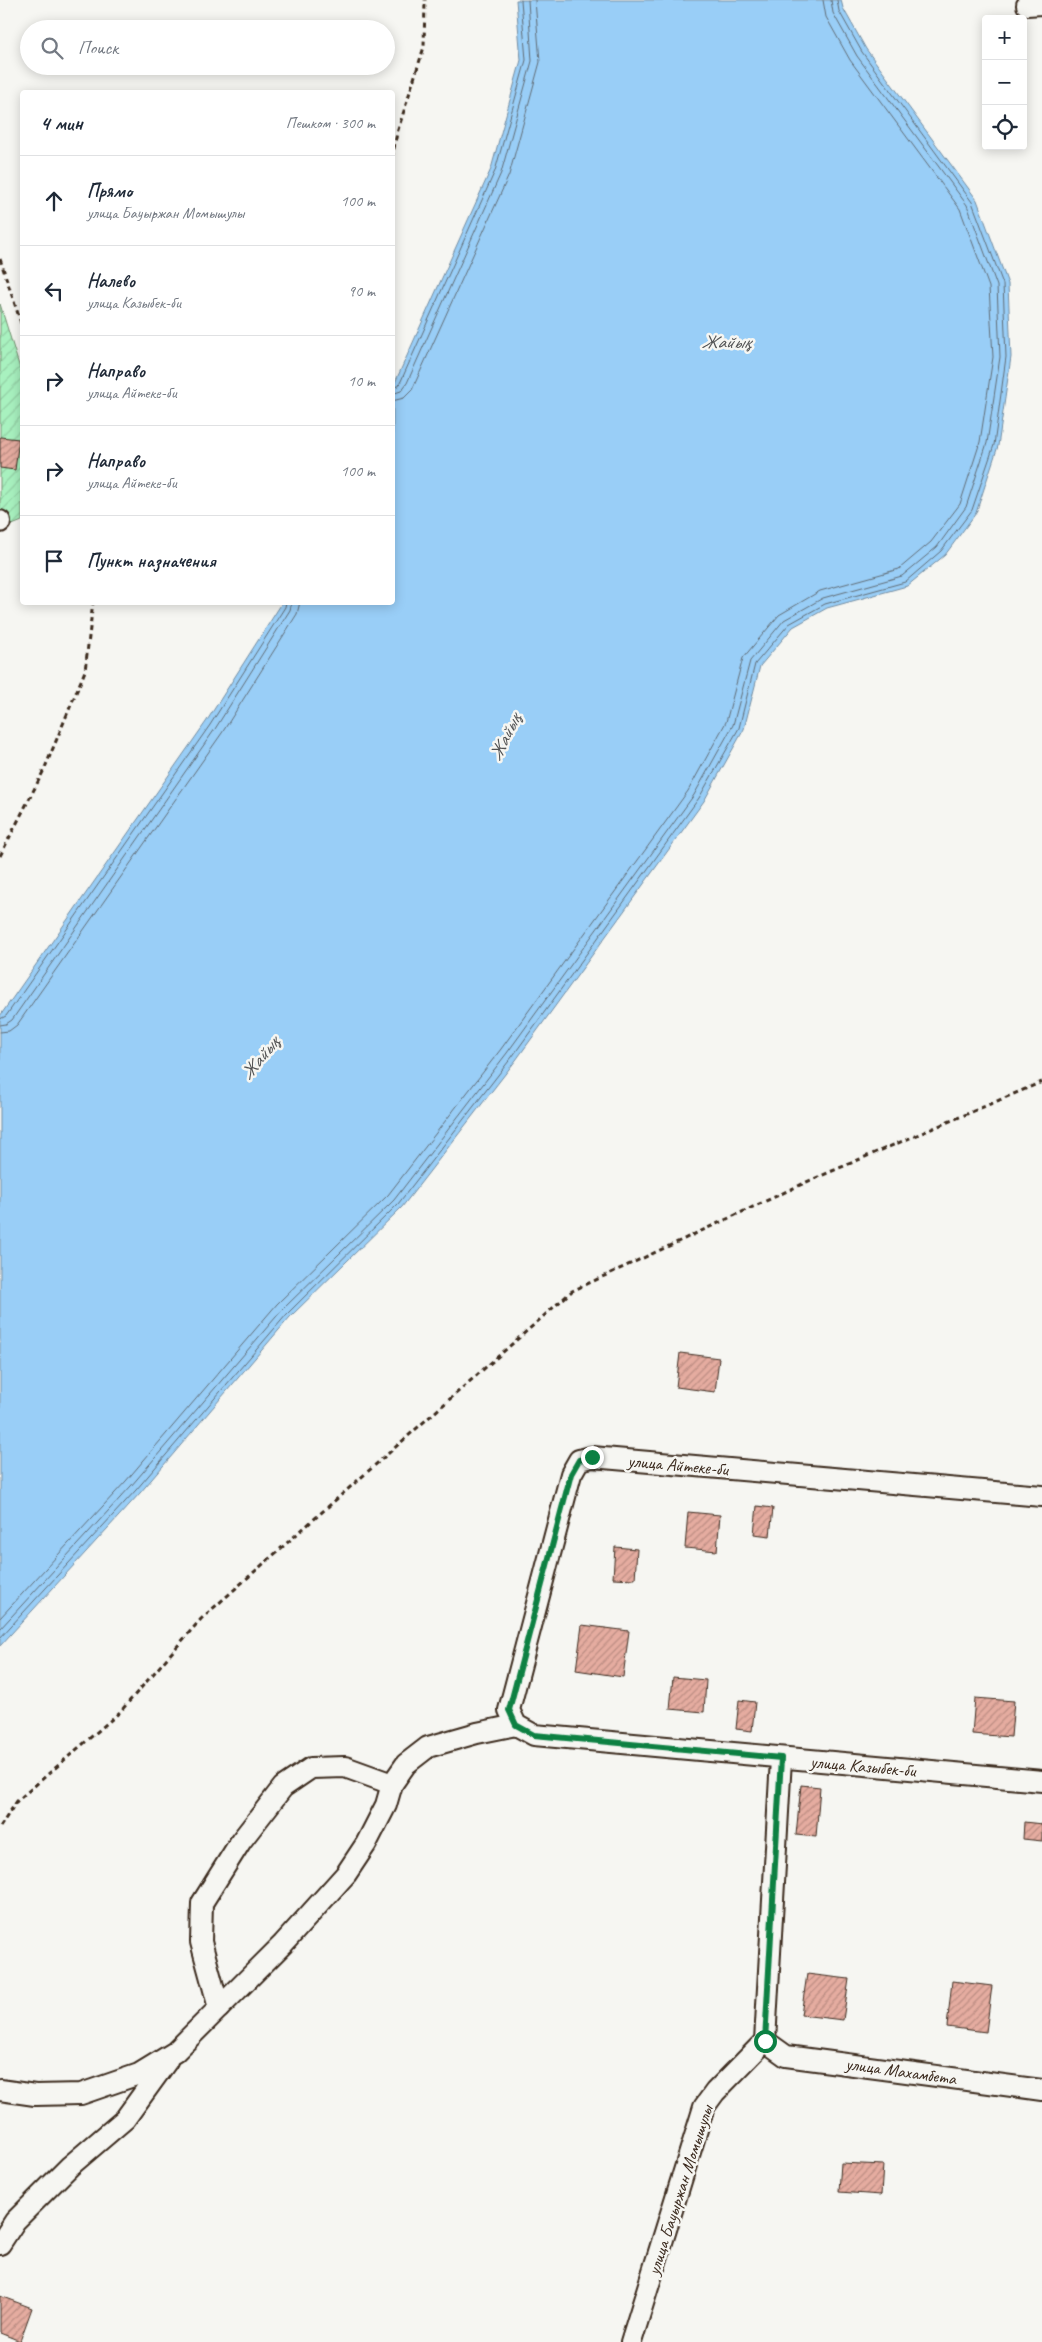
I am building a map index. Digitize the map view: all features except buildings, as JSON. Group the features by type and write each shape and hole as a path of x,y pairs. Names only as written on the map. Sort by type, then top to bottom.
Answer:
{"street":[{"name":"улица Айтеке-би","path":"516,1725 509,1710 571,1474 579,1460 592,1457 1042,1496"},
{"name":"улица Казыбек-би","path":"516,1725 534,1735 1042,1782"},
{"path":"0,2244 14,2222 70,2166 125,2119 175,2052 283,1944 346,1874 366,1844 386,1805 392,1784 406,1764 428,1747 477,1733 516,1725"},
{"path":"765,2041 781,1758"},
{"path":"219,2008 201,1942 202,1903 241,1841 283,1787 311,1768 345,1767 392,1784"},
{"name":"улица Махамбета","path":"765,2041 786,2056 1042,2090"},
{"name":"улица Бауыржан Момышулы","path":"631,2342 704,2107 715,2092 765,2041"},
{"path":"0,2090 35,2095 80,2094 138,2074 175,2052"}],"path":[{"path":"395,146 424,47 425,0"},
{"path":"0,259 20,320"},
{"path":"0,856 44,770 85,671 93,605"},
{"path":"0,1827 17,1801 120,1712 201,1619 572,1291 811,1180 1042,1082"}],"green space":[{"path":"0,304 20,369 20,522 0,530"}],"water":[{"name":"Жайық","path":"516,0 841,0 843,8 866,49 977,200 1008,284 1011,357 998,446 976,513 945,555 907,586 827,608 793,627 760,666 744,729 704,801 516,1060 402,1207 290,1317 140,1493 0,1646 0,1016 206,722 281,605 395,605 395,383 491,169 521,60"}],"route":[{"path":"592,1457 579,1460 571,1474 509,1710 516,1725 534,1735 781,1758 765,2041"}]}
